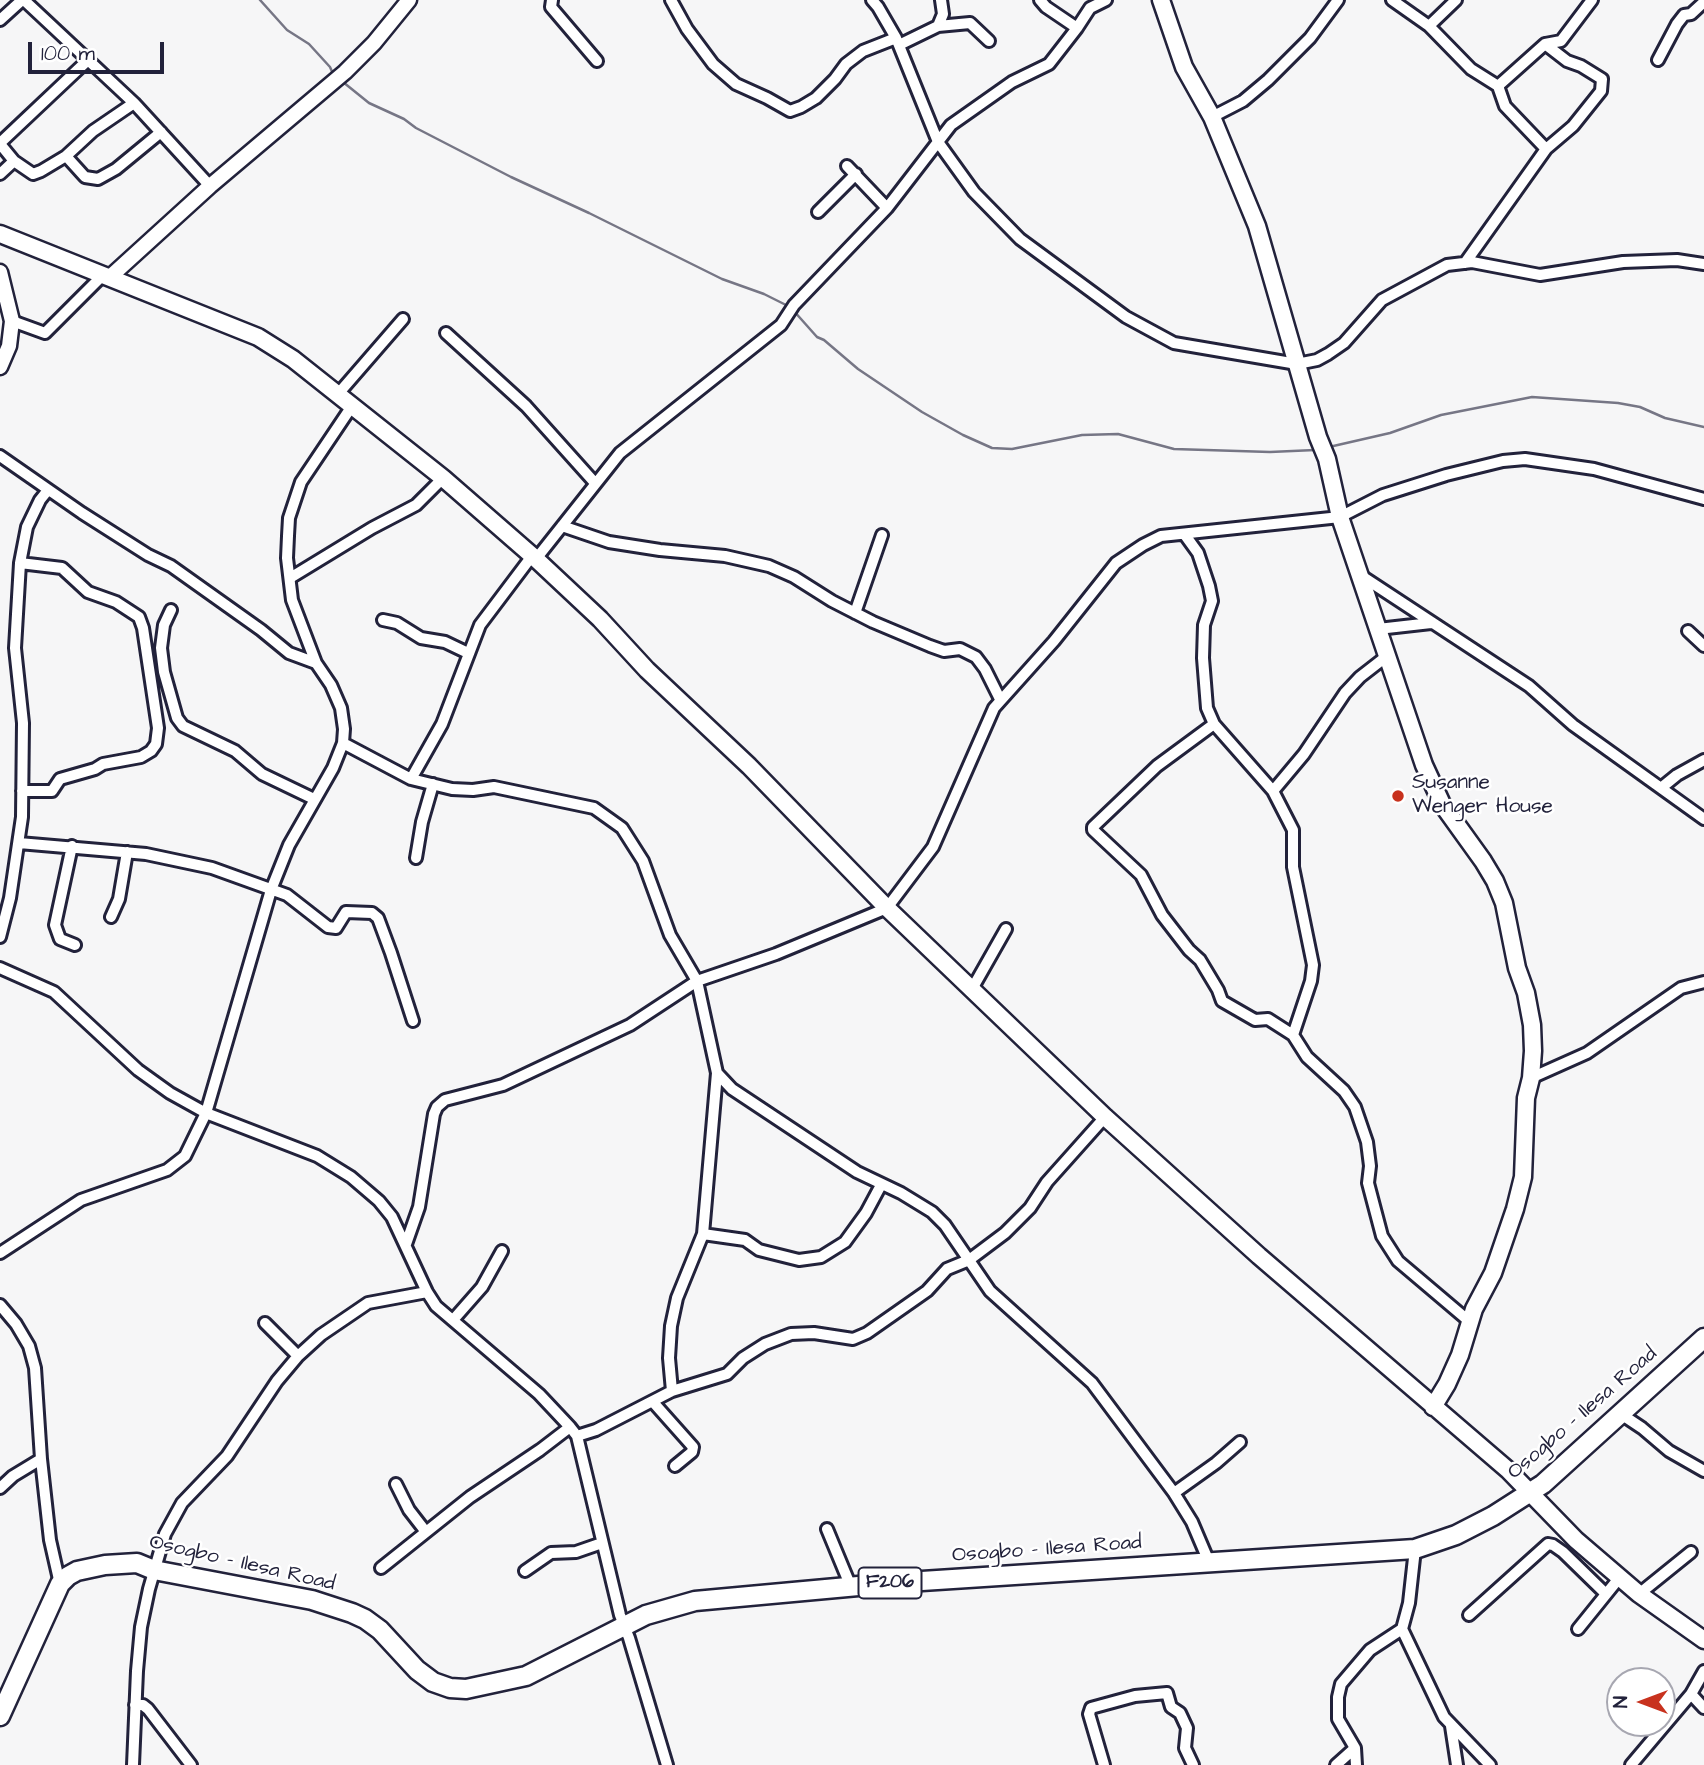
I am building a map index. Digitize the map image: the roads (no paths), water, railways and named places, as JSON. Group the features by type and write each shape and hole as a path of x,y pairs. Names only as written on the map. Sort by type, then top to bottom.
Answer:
{"main road":[{"path":"1161,0 1184,66 1212,117 1257,226 1318,437 1327,459 1340,517 1424,765 1442,804 1483,860 1504,903 1532,1025 1524,1167 1517,1198 1497,1263 1470,1322 1460,1355 1433,1406"},
{"path":"0,234 258,337 293,359 443,478 600,619 647,670 748,766 887,908 1105,1117 1250,1247 1508,1470 1576,1540 1639,1594 1704,1640"},
{"name":"Osogbo - Ilesa Road","path":"60,1584 68,1576 91,1566 137,1563 154,1570 299,1597 365,1619 380,1630 417,1670 433,1682 450,1688 482,1687 526,1676 646,1615 695,1601 851,1587 1415,1549 1456,1535 1529,1493 1622,1414 1704,1338"},
{"path":"0,1716 60,1584"}],"street":[{"path":"0,20 23,0 134,103 210,186"},
{"path":"12,321 45,333 210,186 345,72 410,0"},
{"path":"552,0 551,8 597,61"},
{"path":"671,0 687,29 713,64 736,84 761,94 790,111 816,98 846,64 863,51 938,26 970,23 989,41"},
{"path":"872,0 897,41 938,142 974,192 1020,239 1126,317 1174,343 1297,364 1317,360 1336,349 1373,308 1393,292 1447,265 1472,262 1540,275 1623,262 1677,260 1704,264"},
{"path":"938,26 943,14 941,0"},
{"path":"1040,0 1077,28"},
{"path":"411,779 442,724 480,625 620,453 781,325 794,305 887,208 951,125 990,96 1049,64 1090,8 1106,0"},
{"path":"1212,117 1243,102 1268,80 1310,38 1338,0"},
{"path":"1392,0 1429,26 1471,69 1497,86 1505,106 1546,149"},
{"path":"1429,26 1456,0"},
{"path":"1497,86 1545,44 1561,41 1592,0"},
{"path":"1658,60 1684,15 1691,14 1704,2"},
{"path":"1465,263 1546,149 1573,126 1601,91 1602,79 1567,61 1545,44"},
{"path":"88,60 0,144 14,161 33,174 41,172 134,103"},
{"path":"66,156 85,177 98,179 116,169 161,132"},
{"path":"0,174 14,161"},
{"path":"846,166 887,208"},
{"path":"818,212 856,174"},
{"path":"0,367 9,346 12,321 1,276"},
{"path":"338,394 403,319"},
{"path":"446,332 526,406 595,483"},
{"path":"0,1253 81,1200 167,1170 185,1156 206,1113 271,890 289,845 333,768 343,743 341,708 331,685 316,663 292,600 288,536 289,518 295,498 311,465 352,406"},
{"path":"0,456 48,491 166,564 261,630 289,653 316,663"},
{"path":"407,1244 419,1207 434,1114 445,1100 503,1085 630,1025 697,981 776,954 887,908 933,847 985,726 1000,699 1054,641 1116,564 1161,536 1340,517 1383,495 1503,461 1525,460 1594,469 1704,499"},
{"path":"290,578 372,528 416,505 443,478"},
{"path":"0,936 19,843 22,791 23,723 15,648 20,563 27,527 40,500 48,491"},
{"path":"562,526 609,542 724,556 758,563 794,577 855,613 930,646 944,650 960,649 976,657 1000,699"},
{"path":"855,613 881,535"},
{"path":"1185,535 1198,553 1211,593 1212,601 1204,625 1203,658 1207,708 1214,724 1273,791 1293,830 1293,867 1313,965 1311,981 1293,1035"},
{"path":"20,563 62,568 88,592 116,602 139,617 158,728 156,744 141,757 103,764 60,779 52,791 22,791"},
{"path":"1360,575 1529,686 1573,725 1704,819"},
{"path":"171,610 164,625 161,648 164,672 177,718 183,726 235,751 262,774 314,799"},
{"path":"383,620 397,622 421,638 445,642 468,653"},
{"path":"1378,629 1431,623"},
{"path":"1688,631 1704,646"},
{"path":"1273,791 1304,754 1345,693 1387,656"},
{"path":"1214,724 1157,766 1093,827 1093,830 1141,875 1162,915 1200,960 1222,1001 1255,1020 1268,1019 1293,1035 1307,1057 1344,1091 1355,1107 1367,1142 1370,1166 1368,1183 1381,1236 1391,1252 1426,1287 1470,1322"},
{"path":"343,743 411,779 452,789 494,787 549,800 576,802 594,808 632,841 643,861 670,934 697,981 717,1073 703,1234 677,1298 671,1326 669,1358 672,1391"},
{"path":"1661,789 1677,775 1704,760"},
{"path":"416,858 422,822 433,784"},
{"path":"19,843 127,852 212,868 287,895 328,927 336,928 346,912 372,913 391,953 413,1021"},
{"path":"72,846 55,925 60,939 75,945"},
{"path":"111,917 119,899 127,852"},
{"path":"972,989 1006,929"},
{"path":"0,968 54,992 138,1070 170,1093 206,1113 317,1156 351,1177 379,1201 392,1217 436,1306 539,1394 574,1432 624,1626 667,1765"},
{"path":"1531,1079 1587,1053 1681,988 1704,982"},
{"path":"717,1073 732,1089 857,1172 901,1193 932,1212 945,1225 990,1291 1092,1383 1174,1493 1192,1522 1209,1562"},
{"path":"381,1568 470,1496 540,1450 574,1432 596,1430 672,1391 727,1374 743,1358 765,1344 791,1334 814,1333 853,1339 867,1333 927,1291 947,1269 969,1260 1005,1233 1030,1208 1047,1182 1105,1117"},
{"path":"703,1234 745,1240 759,1250 799,1261 821,1257 845,1242 866,1213 881,1185"},
{"path":"453,1320 482,1287 502,1251"},
{"path":"133,1765 141,1627 165,1534 182,1503 227,1456 277,1381 298,1356 321,1335 368,1303 427,1292"},
{"path":"0,1305 29,1346 35,1368 50,1540 60,1584"},
{"path":"265,1323 298,1356"},
{"path":"653,1402 693,1447 692,1452 675,1465"},
{"path":"1622,1414 1670,1451 1704,1471"},
{"path":"1174,1493 1240,1442"},
{"path":"0,1488 13,1476 41,1459"},
{"path":"396,1484 409,1510 426,1532"},
{"path":"827,1529 851,1587"},
{"path":"1563,1552 1576,1540"},
{"path":"525,1571 551,1553 576,1552 602,1543"},
{"path":"1469,1615 1548,1544 1563,1552 1606,1594"},
{"path":"1415,1549 1409,1602 1402,1629 1444,1717 1490,1765"},
{"path":"1639,1594 1691,1552"},
{"path":"1578,1629 1620,1577"},
{"path":"1356,1765 1355,1748 1338,1719 1341,1684 1370,1650 1402,1629"},
{"path":"1631,1765 1691,1694 1704,1671"},
{"path":"1104,1765 1089,1714 1091,1708 1135,1696 1167,1693 1171,1707 1180,1713 1187,1728 1185,1748 1193,1765"},
{"path":"1691,1694 1704,1707"},
{"path":"135,1705 148,1709 191,1765"},
{"path":"1451,1724 1457,1765"},
{"path":"1336,1765 1355,1748"}],"waterway":[{"path":"260,0 287,30 309,44 330,67 334,76"},
{"path":"343,82 369,103 511,177 722,279 788,306"},
{"path":"793,310 817,337 858,369 922,412 992,448 1012,449 1082,435 1118,434 1174,449 1270,452 1315,450"},
{"path":"1329,447 1390,433 1441,415 1532,397 1618,403 1704,427"}],"place":[{"name":"Susanne Wenger House","path":"1398,796"}]}
